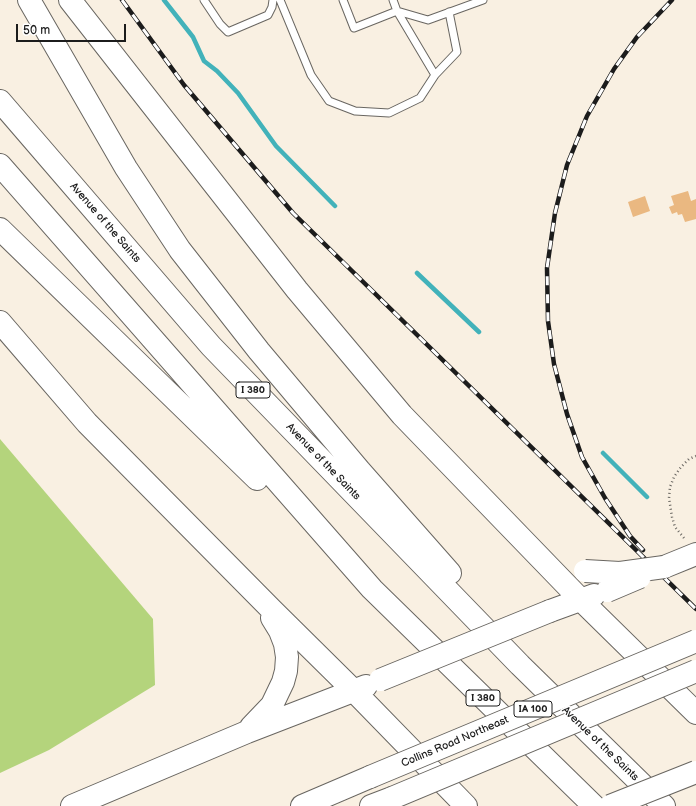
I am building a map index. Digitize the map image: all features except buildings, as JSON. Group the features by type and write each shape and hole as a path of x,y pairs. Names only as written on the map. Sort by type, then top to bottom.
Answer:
{"highway":[{"path":"29,0 126,168 180,250 259,351 345,453 470,596 520,665"},
{"path":"70,0 292,284 402,415 581,600 696,713"},
{"name":"Avenue of the Saints","path":"0,101 211,346 520,665 664,806"},
{"name":"I 380","path":"0,165 372,589 594,806"},
{"path":"0,229 372,589"},
{"path":"0,322 87,423 354,691 466,806"},
{"path":"72,806 247,732 354,691 550,611 607,591 664,567 690,546"},
{"path":"541,557 568,568 585,571 620,573 664,567"},
{"path":"240,578 270,615 280,630 285,644 287,657 286,672 283,682 272,705 247,732"},
{"name":"Collins Road Northeast","path":"302,806 696,641"},
{"name":"IA 100","path":"371,806 696,671"},
{"path":"610,806 696,772"}],"lane":[{"path":"204,0 220,24 228,32 268,15 272,7 273,0"},
{"path":"280,0 311,76 329,101 355,111 389,113 420,98 435,75 457,52 449,12"},
{"path":"343,0 354,28 397,11 428,20 483,0"},
{"path":"393,0 397,11 435,75"}],"path":[{"path":"690,546 675,527 669,498 670,487 674,477 681,467 696,456"}],"green space":[{"path":"0,439 153,619 155,685 49,750 0,773"}],"waterway":[{"path":"164,0 193,37 204,61 217,71 238,93 276,146 335,206"},
{"path":"417,273 479,332"},
{"path":"603,453 647,497"}],"railway":[{"path":"122,0 184,85 293,213 696,609"},
{"path":"643,550 630,536 605,498 582,457 567,414 554,364 548,321 547,268 555,213 567,165 587,116 614,69 637,37 672,0"}]}
